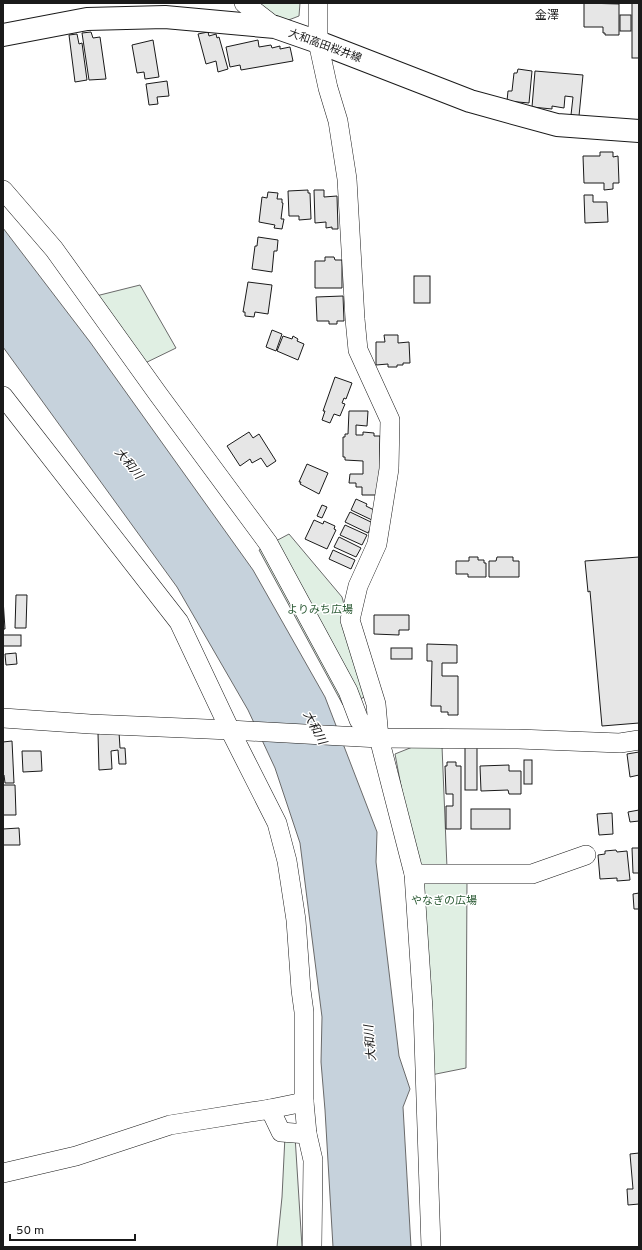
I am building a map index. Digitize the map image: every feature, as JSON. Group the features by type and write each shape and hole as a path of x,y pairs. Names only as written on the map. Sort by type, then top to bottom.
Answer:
{"main road":[{"name":"大和高田桜井線","path":"3,35 88,19 165,17 275,28 318,42 477,103 557,125 639,131"}],"street":[{"path":"244,3 275,28"},
{"path":"318,3 318,42 328,88 338,120 347,179 358,350 390,420 389,469 377,544 358,586 350,620 376,704 371,737"},
{"path":"3,190 54,249 158,394 268,543 348,691 359,720 371,737 414,874 423,1009 431,1247"},
{"path":"3,396 179,622 235,730 277,823 287,861 296,920 304,1012 304,1102 307,1134 313,1160 312,1247"},
{"path":"3,718 90,724 371,737 518,739 605,743 620,743 639,740"},
{"path":"414,874 532,874 586,855"},
{"path":"3,1173 76,1156 170,1125 304,1102"},
{"path":"270,1108 281,1132 307,1134"}],"green space":[{"path":"255,3 300,3 299,16 286,21 273,17"},
{"path":"140,285 176,348 141,365 92,297"},
{"name":"よりみち広場","path":"289,534 342,597 368,693 365,697 343,705 259,550"},
{"name":"やなぎの広場","path":"415,746 442,746 447,868 417,871 395,754"},
{"name":"やなぎの広場","path":"419,877 467,879 466,1068 431,1075"},
{"path":"285,1136 295,1136 302,1247 277,1247 282,1197"}],"water":[{"name":"大和川","path":"3,228 90,342 253,570 325,697 377,832 376,862 399,1056 410,1089 403,1107 411,1247 333,1247 321,1062 322,1017 300,843 275,768 248,710 177,587 3,347"}],"building":[{"path":"584,3 619,4 619,35 605,35 605,33 603,33 603,27 584,27"},
{"path":"632,3 639,3 639,58 632,58"},
{"path":"620,15 631,15 631,31 620,31"},
{"path":"91,32 93,38 100,37 106,79 89,80 82,33"},
{"path":"208,32 209,36 216,34 217,38 219,37 228,69 218,72 216,61 206,64 198,34"},
{"path":"77,34 79,44 82,43 87,80 75,82 69,35"},
{"path":"153,40 159,77 145,79 144,72 137,73 132,45"},
{"path":"258,40 259,47 271,45 272,48 280,46 280,49 290,47 293,61 241,70 240,65 230,67 226,47"},
{"path":"518,69 532,71 529,103 507,101 508,91 512,91 514,73 517,73"},
{"path":"535,71 583,75 579,116 571,115 573,97 565,96 564,108 552,106 552,109 532,107"},
{"path":"167,81 169,96 157,97 158,104 149,105 146,84"},
{"path":"600,152 613,152 613,157 618,156 619,183 613,183 613,189 604,190 604,183 584,183 583,156 600,156"},
{"path":"308,190 308,193 310,193 311,219 299,220 299,216 289,216 288,191"},
{"path":"314,190 324,190 324,197 337,196 338,229 332,229 332,227 326,228 326,222 315,223"},
{"path":"268,192 278,193 277,199 282,199 281,219 284,219 282,229 274,228 275,225 259,222 262,197 267,198"},
{"path":"584,195 593,195 593,202 607,202 608,222 585,223"},
{"path":"258,237 278,240 277,251 274,251 272,272 252,269 255,246 257,246"},
{"path":"325,257 334,257 335,260 342,260 342,288 315,288 315,261 325,261"},
{"path":"414,276 430,276 430,303 414,303"},
{"path":"248,282 272,285 268,314 255,312 254,317 245,316 245,312 243,312"},
{"path":"343,296 344,321 337,321 337,324 329,324 329,321 317,321 316,297"},
{"path":"272,330 282,334 276,351 266,347"},
{"path":"384,335 398,335 398,343 409,342 410,363 403,363 403,365 397,365 397,367 388,367 388,364 376,365 376,342 385,342"},
{"path":"283,336 292,339 293,336 298,339 297,341 304,344 298,360 277,351"},
{"path":"335,377 352,383 346,399 344,398 342,403 345,404 340,416 334,414 330,423 322,420 325,411 323,411"},
{"path":"349,411 368,411 367,426 356,425 356,435 363,435 363,432 374,433 374,436 380,436 379,495 362,495 362,487 356,487 356,483 349,483 350,474 363,474 363,461 345,460 345,457 343,457 343,437 345,437 345,434 348,434"},
{"path":"249,432 253,438 259,434 276,461 267,467 261,458 252,463 250,459 240,466 227,446"},
{"path":"307,464 328,473 319,494 300,484 301,482 299,482"},
{"path":"356,499 367,504 366,506 376,511 372,520 351,510"},
{"path":"322,505 327,507 322,518 317,516"},
{"path":"350,512 373,523 368,533 345,522"},
{"path":"314,520 323,524 324,521 335,526 334,529 336,530 327,549 305,539"},
{"path":"345,525 367,535 362,545 340,535"},
{"path":"339,537 361,548 356,557 334,547"},
{"path":"333,550 355,560 351,569 329,559"},
{"path":"469,557 478,557 478,560 484,560 484,563 486,563 486,577 468,577 468,574 456,574 456,561 469,561"},
{"path":"497,557 513,557 513,561 519,561 519,577 489,577 489,561 496,561"},
{"path":"639,557 639,723 602,726 590,591 588,592 585,561"},
{"path":"16,595 27,595 26,628 15,628"},
{"path":"3,599 5,629 3,629"},
{"path":"374,615 409,615 409,630 399,630 399,635 374,634"},
{"path":"3,635 21,635 21,646 3,646"},
{"path":"427,644 457,645 457,663 442,663 442,676 458,676 458,715 448,715 448,712 441,712 441,706 431,706 432,661 427,661"},
{"path":"391,648 412,648 412,659 391,659"},
{"path":"16,653 17,664 6,665 5,654"},
{"path":"119,732 120,748 125,748 126,764 119,764 118,750 111,751 112,769 99,770 98,733"},
{"path":"12,741 14,783 5,783 3,775 3,742"},
{"path":"465,747 477,747 477,790 465,790"},
{"path":"22,751 41,751 42,771 23,772"},
{"path":"639,752 639,775 630,777 627,754"},
{"path":"524,760 532,760 532,784 524,784"},
{"path":"447,762 456,762 456,766 461,766 461,829 446,829 446,806 453,806 453,794 446,794 445,766 447,766"},
{"path":"509,765 509,771 521,771 521,794 509,794 508,790 481,791 480,766"},
{"path":"3,785 15,785 16,815 3,815"},
{"path":"471,809 510,809 510,829 471,829"},
{"path":"639,810 639,821 630,822 628,812"},
{"path":"612,813 613,834 599,835 597,814"},
{"path":"19,828 20,845 3,845 3,829"},
{"path":"632,848 639,848 639,873 633,873"},
{"path":"616,850 617,852 627,851 630,880 617,881 617,878 600,879 598,855 605,854 605,851"},
{"path":"639,893 639,909 634,909 633,894"},
{"path":"639,1153 639,1204 628,1205 627,1189 633,1189 630,1154"}],"district":[{"name":"金澤","path":"547,16"}]}
